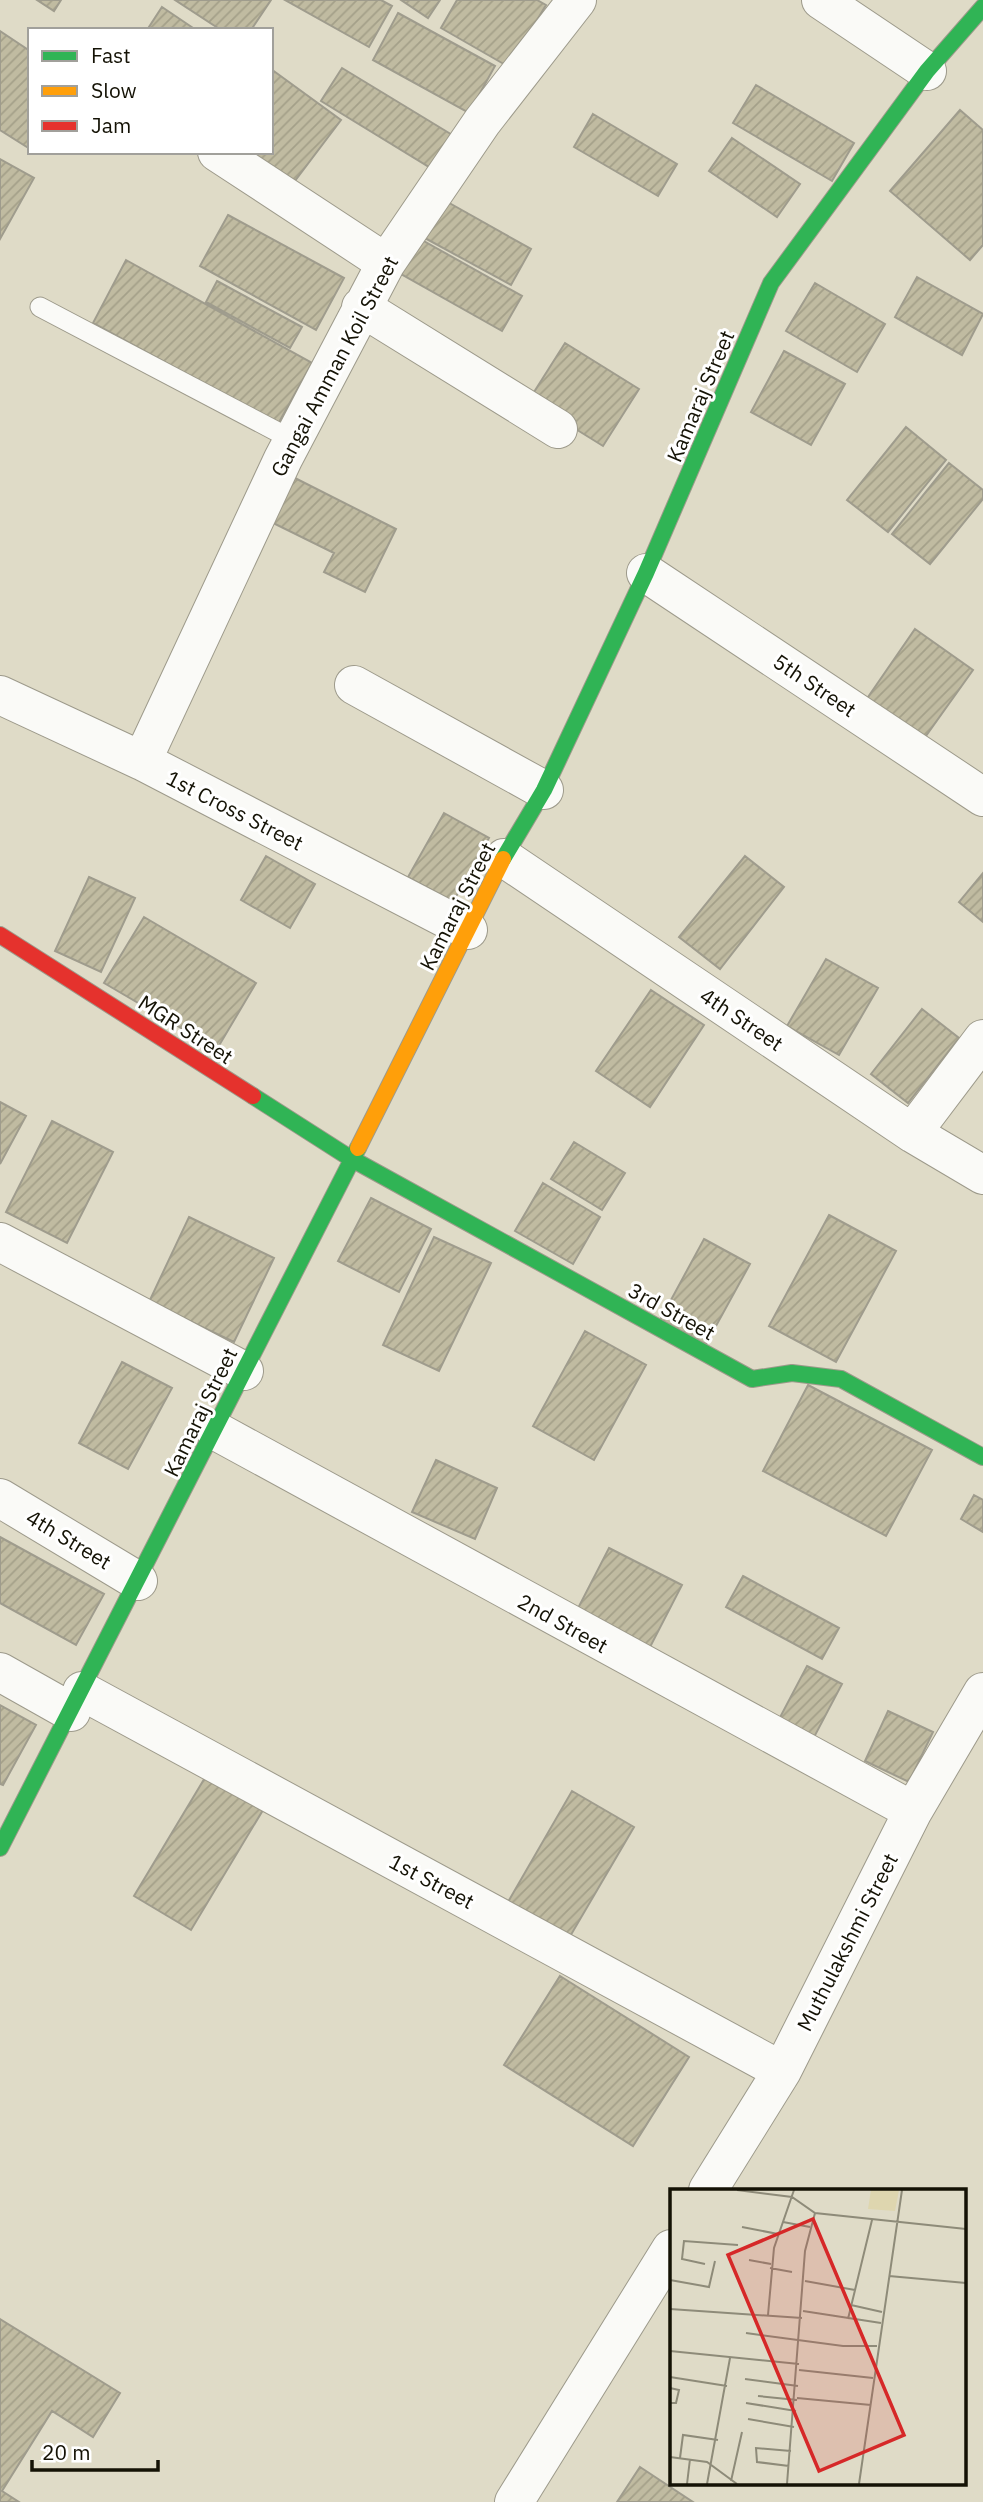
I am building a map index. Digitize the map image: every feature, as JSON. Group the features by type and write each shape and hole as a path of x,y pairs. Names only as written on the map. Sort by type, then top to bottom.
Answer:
{"street":[{"name":"Gangai Amman Koil Street","path":"142,761 293,440 360,307 386,262 482,122 577,0"},
{"path":"821,0 927,71"},
{"name":"Kamaraj Street","path":"0,1848 10,1808 77,1701 216,1431 350,1158 504,858 544,790 646,573 771,283 927,71 983,7"},
{"path":"220,154 386,262"},
{"path":"360,307 558,429"},
{"name":"5th Street","path":"646,573 983,797"},
{"path":"354,685 544,790"},
{"name":"1st Cross Street","path":"0,695 142,761 468,930"},
{"name":"4th Street","path":"504,858 912,1133 983,1175"},
{"name":"MGR Street","path":"0,934 350,1158"},
{"path":"912,1133 983,1039"},
{"name":"3rd Street","path":"350,1158 752,1379 792,1373 841,1379 983,1457"},
{"path":"0,1242 244,1371"},
{"name":"2nd Street","path":"216,1431 913,1811"},
{"name":"4th Street","path":"0,1498 138,1580"},
{"name":"1st Street","path":"0,1672 77,1701 782,2071"},
{"name":"Muthulakshmi Street","path":"709,2189 782,2071 913,1811 983,1692"},
{"path":"514,2502 670,2251"}],"lane":[{"path":"40,307 293,440"}],"building":[{"path":"37,0 61,0 54,11"},
{"path":"175,0 271,0 252,28 218,28"},
{"path":"285,0 381,0 392,6 369,47"},
{"path":"401,0 440,0 428,18"},
{"path":"457,0 537,0 546,5 509,67 441,28"},
{"path":"162,7 193,28 148,28"},
{"path":"398,13 495,66 469,113 373,60"},
{"path":"0,31 28,50 28,148 0,130"},
{"path":"342,68 454,136 434,170 321,101"},
{"path":"273,70 341,120 291,186 249,154 273,154"},
{"path":"756,85 854,143 832,181 733,123"},
{"path":"960,110 983,130 983,245 970,260 890,191"},
{"path":"593,114 677,164 658,196 574,147"},
{"path":"732,138 800,184 777,217 709,171"},
{"path":"0,159 34,178 0,239"},
{"path":"444,200 531,249 511,285 423,237"},
{"path":"228,215 344,278 316,330 200,266"},
{"path":"413,235 522,296 502,331 394,270"},
{"path":"126,260 312,363 278,424 93,323"},
{"path":"917,277 983,314 962,355 895,317"},
{"path":"217,281 302,327 290,348 206,302"},
{"path":"815,283 885,324 857,372 786,331"},
{"path":"565,343 639,389 603,446 529,400"},
{"path":"784,351 845,384 811,445 751,412"},
{"path":"906,427 946,460 888,532 847,500"},
{"path":"949,463 983,490 983,499 930,564 892,534"},
{"path":"287,474 396,529 365,592 324,572 334,553 265,519"},
{"path":"915,629 973,670 923,740 866,700"},
{"path":"444,813 489,838 453,902 408,877"},
{"path":"266,856 315,884 290,928 241,900"},
{"path":"745,856 784,887 720,969 679,937"},
{"path":"983,873 983,922 959,902"},
{"path":"89,877 135,898 101,972 55,951"},
{"path":"144,917 256,983 217,1049 104,983"},
{"path":"826,959 878,988 839,1055 787,1026"},
{"path":"651,990 704,1025 650,1107 596,1071"},
{"path":"922,1009 959,1038 908,1103 871,1074"},
{"path":"0,1102 26,1116 0,1164"},
{"path":"52,1121 113,1152 67,1243 6,1212"},
{"path":"574,1142 625,1173 602,1210 551,1179"},
{"path":"543,1183 600,1217 573,1264 515,1231"},
{"path":"371,1198 431,1229 399,1292 338,1261"},
{"path":"829,1215 896,1251 836,1362 769,1326"},
{"path":"189,1217 274,1258 234,1342 149,1302"},
{"path":"434,1237 491,1263 439,1371 383,1345"},
{"path":"704,1239 750,1264 705,1346 659,1322"},
{"path":"585,1331 646,1365 594,1460 533,1426"},
{"path":"122,1362 172,1388 128,1469 79,1443"},
{"path":"808,1385 932,1450 886,1536 763,1471"},
{"path":"436,1460 497,1488 475,1539 412,1512"},
{"path":"974,1495 983,1500 983,1532 961,1519"},
{"path":"0,1537 104,1594 76,1645 0,1603"},
{"path":"609,1548 682,1585 648,1651 575,1614"},
{"path":"743,1576 839,1628 822,1659 726,1607"},
{"path":"807,1666 842,1684 812,1741 777,1723"},
{"path":"0,1705 36,1725 3,1785 0,1784"},
{"path":"888,1711 933,1732 909,1782 865,1761"},
{"path":"206,1776 263,1810 191,1930 134,1896"},
{"path":"572,1791 634,1827 565,1945 504,1909"},
{"path":"560,1976 689,2057 633,2146 504,2065"},
{"path":"0,2319 120,2393 93,2437 52,2411 2,2491 19,2502 0,2502"},
{"path":"640,2467 693,2502 617,2502"}],"traffic: fast":[{"path":"503,859 544,790 646,573 771,283 927,71 983,7"},
{"path":"253,1096 350,1158 752,1379 792,1373 841,1379 983,1457"},
{"path":"0,1848 358,1148"}],"traffic: slow":[{"path":"358,1148 503,859"}],"traffic: jam":[{"path":"0,935 253,1096"}]}
